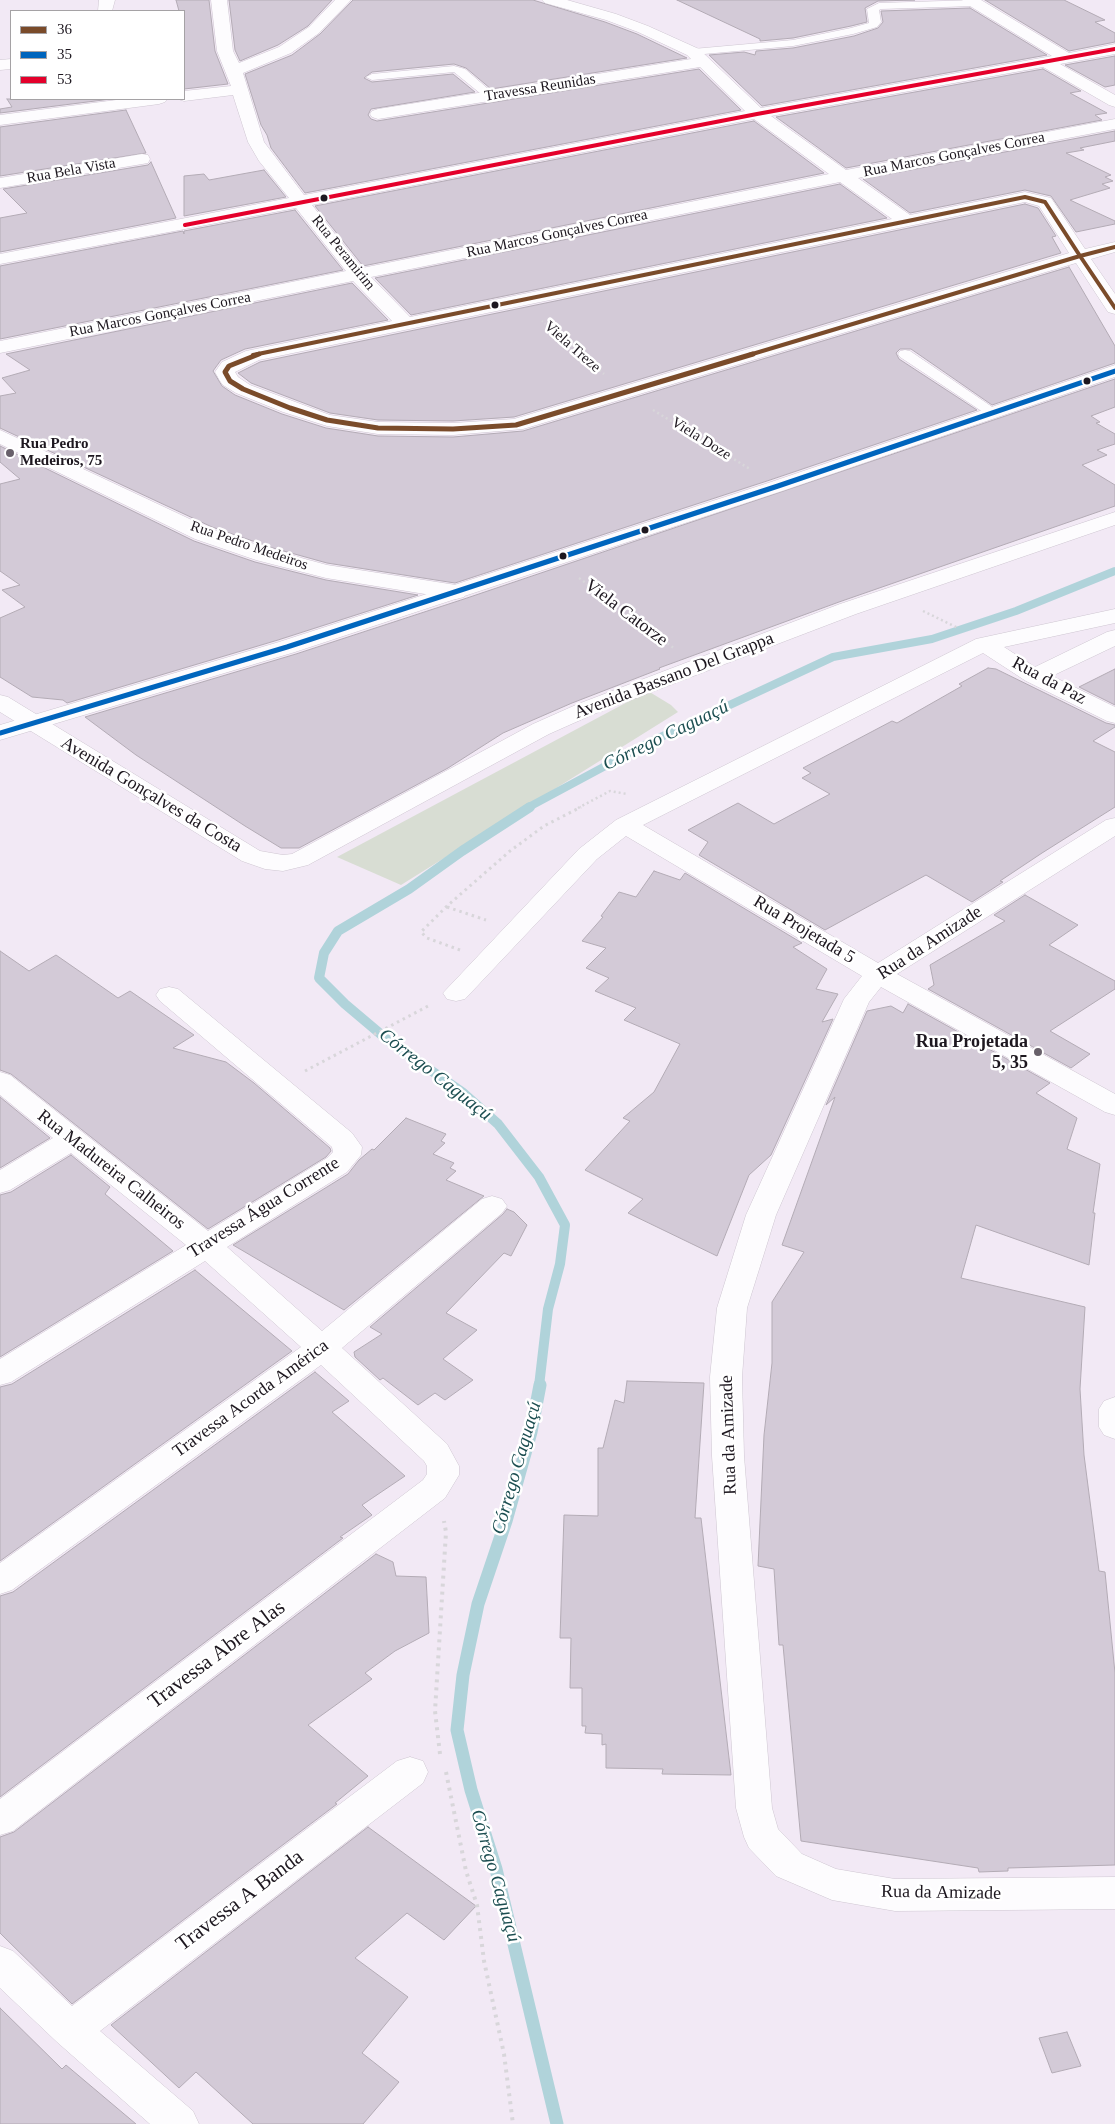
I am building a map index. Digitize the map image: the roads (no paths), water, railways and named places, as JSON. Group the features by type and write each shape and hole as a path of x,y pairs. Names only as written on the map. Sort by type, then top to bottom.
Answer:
{"street":[{"name":"Rua Peramirim","path":"219,0 225,51 234,71 238,90 256,142 265,157 358,275 406,324"},
{"path":"234,71 284,50 314,30 343,0"},
{"path":"550,0 643,28 698,57 757,114 906,221"},
{"path":"972,2 1064,57"},
{"path":"0,259 302,203 757,114 1115,48"},
{"name":"Travessa Reunidas","path":"378,114 490,96 698,57"},
{"path":"1044,60 1115,102"},
{"path":"185,96 238,90"},
{"path":"0,120 151,100"},
{"name":"Rua Marcos Gonçalves Correa","path":"0,347 843,176 1115,124"},
{"name":"Rua Bela Vista","path":"0,183 142,159"},
{"path":"1115,246 1080,256 516,424 453,429 378,428 327,420 290,408 243,389 230,380 225,372 228,366 253,355 1024,197 1045,202 1080,256 1115,308"},
{"path":"0,733 287,647 555,560 1115,371"},
{"name":"Rua Pedro Medeiros","path":"0,436 203,534 264,555 326,571 456,592"},
{"name":"Avenida Bassano Del Grappa","path":"251,856 265,861 283,863 299,860 541,729 586,709 848,608 1115,518"},
{"path":"456,993 588,854 625,825 984,644 1115,616"},
{"path":"1034,676 1115,637"},
{"name":"Rua da Paz","path":"984,644 1034,676 1115,716"},
{"name":"Avenida Gonçalves da Costa","path":"0,702 251,856"},
{"name":"Rua Projetada 5","path":"625,825 878,974 1115,1106"},
{"name":"Rua da Amizade","path":"1115,825 878,974 857,999 761,1215 732,1308 726,1377 728,1456 754,1808 762,1837 789,1865 832,1884 895,1895 1115,1893"},
{"name":"Travessa Água Corrente","path":"0,1374 337,1165 347,1155 348,1147 169,995"},
{"name":"Rua Madureira Calheiros","path":"0,1081 206,1245 436,1453 443,1466 443,1475 434,1489"},
{"path":"0,1183 72,1140"},
{"name":"Travessa Acorda América","path":"0,1581 322,1348 492,1206"},
{"path":"1115,1409 1115,1427"},
{"name":"Travessa Abre Alas","path":"0,1820 434,1489"},
{"name":"Travessa A Banda","path":"71,2030 426,1766"},
{"path":"0,1963 71,2030 179,2124"}],"lane":[{"path":"698,57 793,43 853,31 876,22 873,9 878,6 972,2"},
{"path":"372,77 454,69 461,71 490,96"},
{"path":"905,354 994,412"}],"waterway":[{"name":"Córrego Caguaçú","path":"527,808 650,742 833,657 932,639 1016,611 1115,571"},
{"name":"Córrego Caguaçú","path":"530,807 462,851 409,889 338,931 324,953 319,978 345,1004 390,1042 462,1092 498,1124 539,1177 565,1225 560,1264 548,1309 539,1386"},
{"name":"Córrego Caguaçú","path":"540,1385 531,1432 506,1521 478,1604 463,1675 457,1730 471,1790 496,1869 557,2124"}],"place":[{"name":"Rua Pedro Medeiros, 75","path":"10,453"},
{"name":"Rua Projetada 5, 35","path":"1038,1052"}]}
